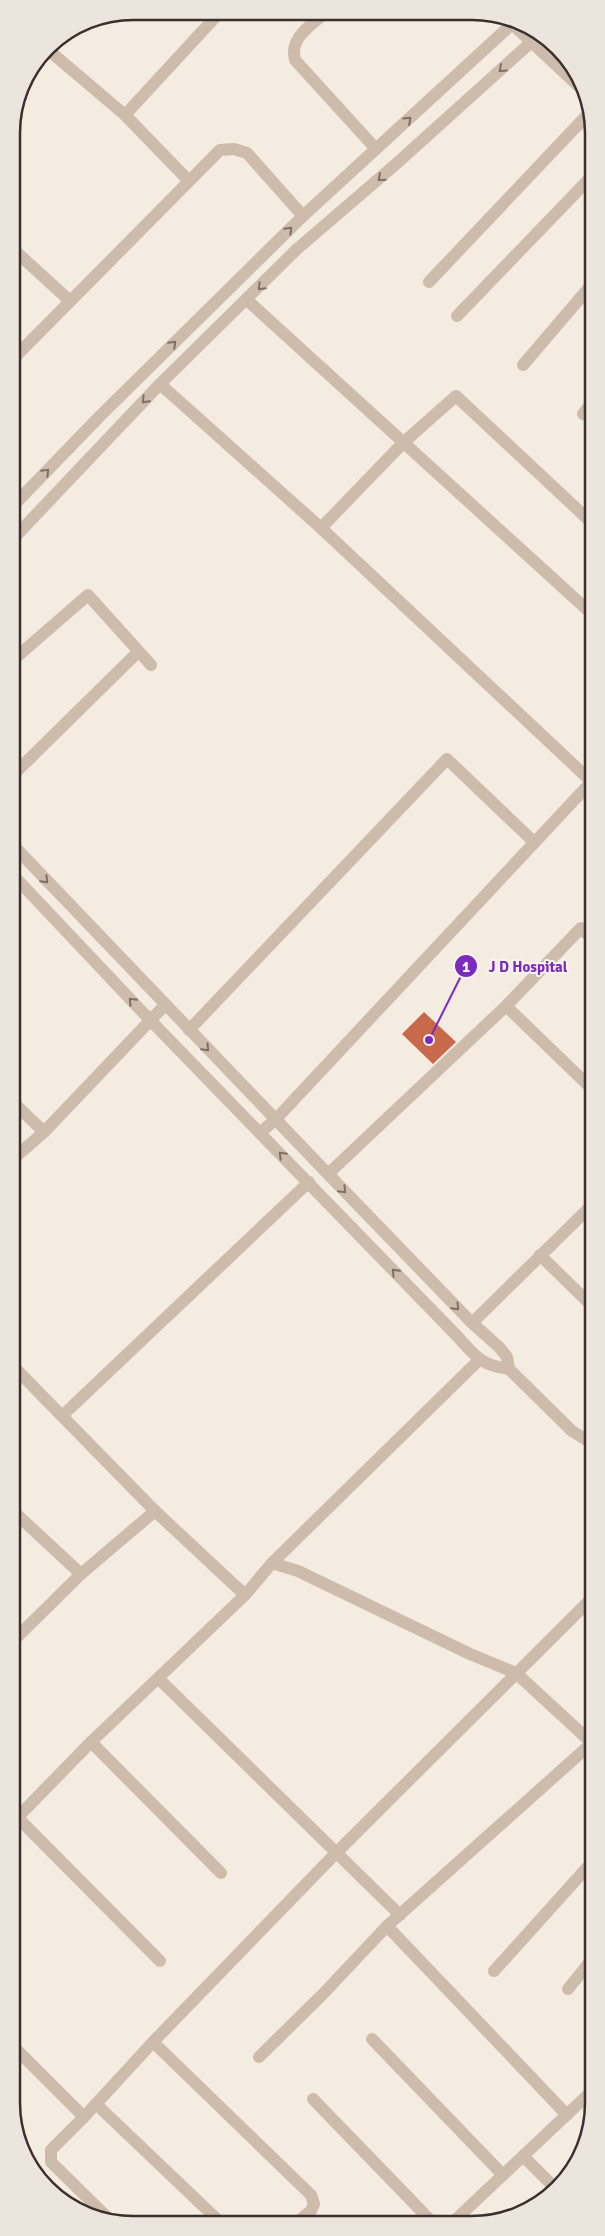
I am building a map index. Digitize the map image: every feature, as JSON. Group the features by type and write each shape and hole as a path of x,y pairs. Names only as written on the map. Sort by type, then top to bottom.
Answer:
{"street":[{"path":"125,115 213,20"},
{"path":"315,20 297,37 292,50 295,60 376,149"},
{"path":"20,499 114,402 303,216 507,26"},
{"path":"20,532 160,384 296,250 396,164 534,40 569,76"},
{"path":"52,54 125,115 189,180"},
{"path":"429,282 584,118"},
{"path":"20,352 220,150 234,149 247,153 303,216"},
{"path":"457,316 585,183"},
{"path":"20,255 70,301"},
{"path":"523,365 585,292"},
{"path":"247,300 585,603"},
{"path":"160,384 320,528 585,774"},
{"path":"320,528 404,442 456,396 585,517"},
{"path":"20,654 88,595 151,666"},
{"path":"20,765 138,652"},
{"path":"189,1030 447,759 534,842"},
{"path":"260,1133 276,1119 585,788"},
{"path":"20,852 472,1323 499,1347 507,1357 509,1370"},
{"path":"20,882 478,1360 496,1368 509,1370 572,1432 585,1439"},
{"path":"328,1174 506,1006 581,928 585,932"},
{"path":"20,1153 44,1132 165,1005"},
{"path":"506,1006 585,1082"},
{"path":"20,1109 44,1132"},
{"path":"63,1415 308,1182"},
{"path":"472,1323 585,1212"},
{"path":"540,1255 585,1299"},
{"path":"20,1815 91,1742 245,1595 272,1563 478,1360"},
{"path":"20,1373 155,1511 245,1595"},
{"path":"20,1634 81,1574 155,1511"},
{"path":"20,1517 81,1574"},
{"path":"272,1563 298,1571 462,1650 516,1673 585,1736"},
{"path":"101,2211 51,2162 52,2150 153,2042 337,1852 585,1605"},
{"path":"159,1679 400,1915"},
{"path":"91,1742 221,1874"},
{"path":"259,2057 323,1994 387,1926 585,1750"},
{"path":"20,1825 160,1961"},
{"path":"494,1970 585,1870"},
{"path":"387,1926 567,2115"},
{"path":"568,1988 585,1968"},
{"path":"372,2040 503,2175"},
{"path":"153,2042 311,2195 314,2204 311,2211 305,2216"},
{"path":"20,2053 84,2117"},
{"path":"20,2061 30,2064"},
{"path":"312,2099 425,2216"},
{"path":"464,2216 503,2175 567,2115 585,2102"},
{"path":"96,2104 214,2216"},
{"path":"524,2156 551,2184"}],"building":[{"path":"424,1012 456,1042 433,1064 402,1034"}],"place":[{"name":"J D Hospital","path":"429,1040"}]}
